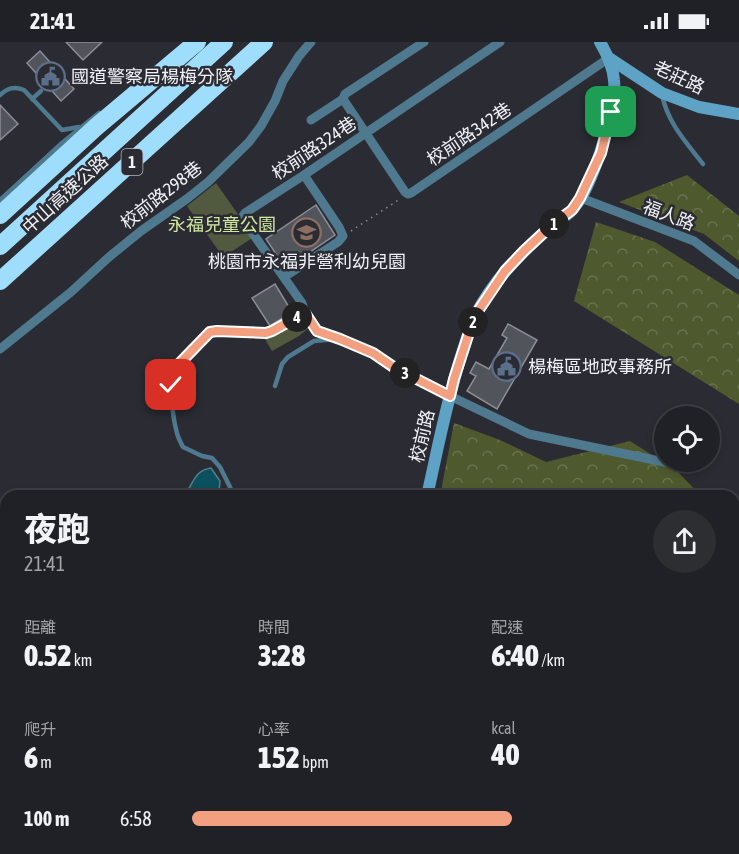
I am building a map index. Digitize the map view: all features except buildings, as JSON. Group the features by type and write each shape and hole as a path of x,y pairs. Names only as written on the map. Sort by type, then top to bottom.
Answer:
{"highway":[{"path":"0,214 89,133 197,42"},
{"name":"中山高速公路","path":"0,246 224,42"},
{"name":"中山高速公路","path":"0,281 264,42"}],"street":[{"name":"校前路298巷","path":"0,349 71,292 141,231 195,192 249,142 261,126 293,64 311,42"},
{"path":"311,120 343,99 345,94 424,42"},
{"name":"校前路324巷","path":"305,313 302,303 244,221 245,213 500,42"},
{"name":"校前路","path":"428,490 454,379 474,317 505,271 553,224 572,210 601,153 611,112 615,82 609,58 600,42"},
{"name":"老莊路","path":"609,58 662,93 699,107 739,114"},
{"name":"校前路342巷","path":"408,194 609,58"},
{"path":"343,99 408,194"},
{"path":"284,277 338,242 343,236 304,175"},
{"name":"福人路","path":"580,198 694,241 739,274"},
{"path":"450,396 529,434 654,460"}],"lane":[{"path":"171,56 188,42"},
{"path":"0,95 7,89 16,87 24,90 62,130 82,127"},
{"path":"32,99 41,91"},
{"path":"662,93 665,109 680,135 703,164"},
{"path":"0,200 99,112"},
{"path":"231,490 220,467 212,459 183,447 177,433 172,403 172,373 210,332 266,333 305,313 317,331 373,353 395,368 450,396"},
{"path":"275,386 282,364 288,357 314,341 340,339"}],"path":[{"path":"343,236 408,194"}],"green space":[{"path":"687,175 739,216 739,261 704,234 619,202"},
{"name":"永福兒童公園","path":"216,183 254,237 223,257 187,206"},
{"path":"596,222 655,242 739,295 739,404 574,301"},
{"path":"297,315 312,325 299,336 272,351 262,334"},
{"path":"454,423 500,440 546,462 630,441 654,456 654,472 678,472 695,490 441,490"}],"water":[{"path":"211,468 220,481 219,490 188,490 200,472"}],"place":[{"name":"國道警察局楊梅分隊","path":"50,76"},
{"name":"桃園市永福非營利幼兒園","path":"307,232"},
{"name":"楊梅區地政事務所","path":"507,366"}],"route":[{"path":"171,385 174,369 210,332 266,333 305,313 317,331 373,353 395,368 450,396 474,317 505,271 553,224 572,210 601,153 611,112"}]}
